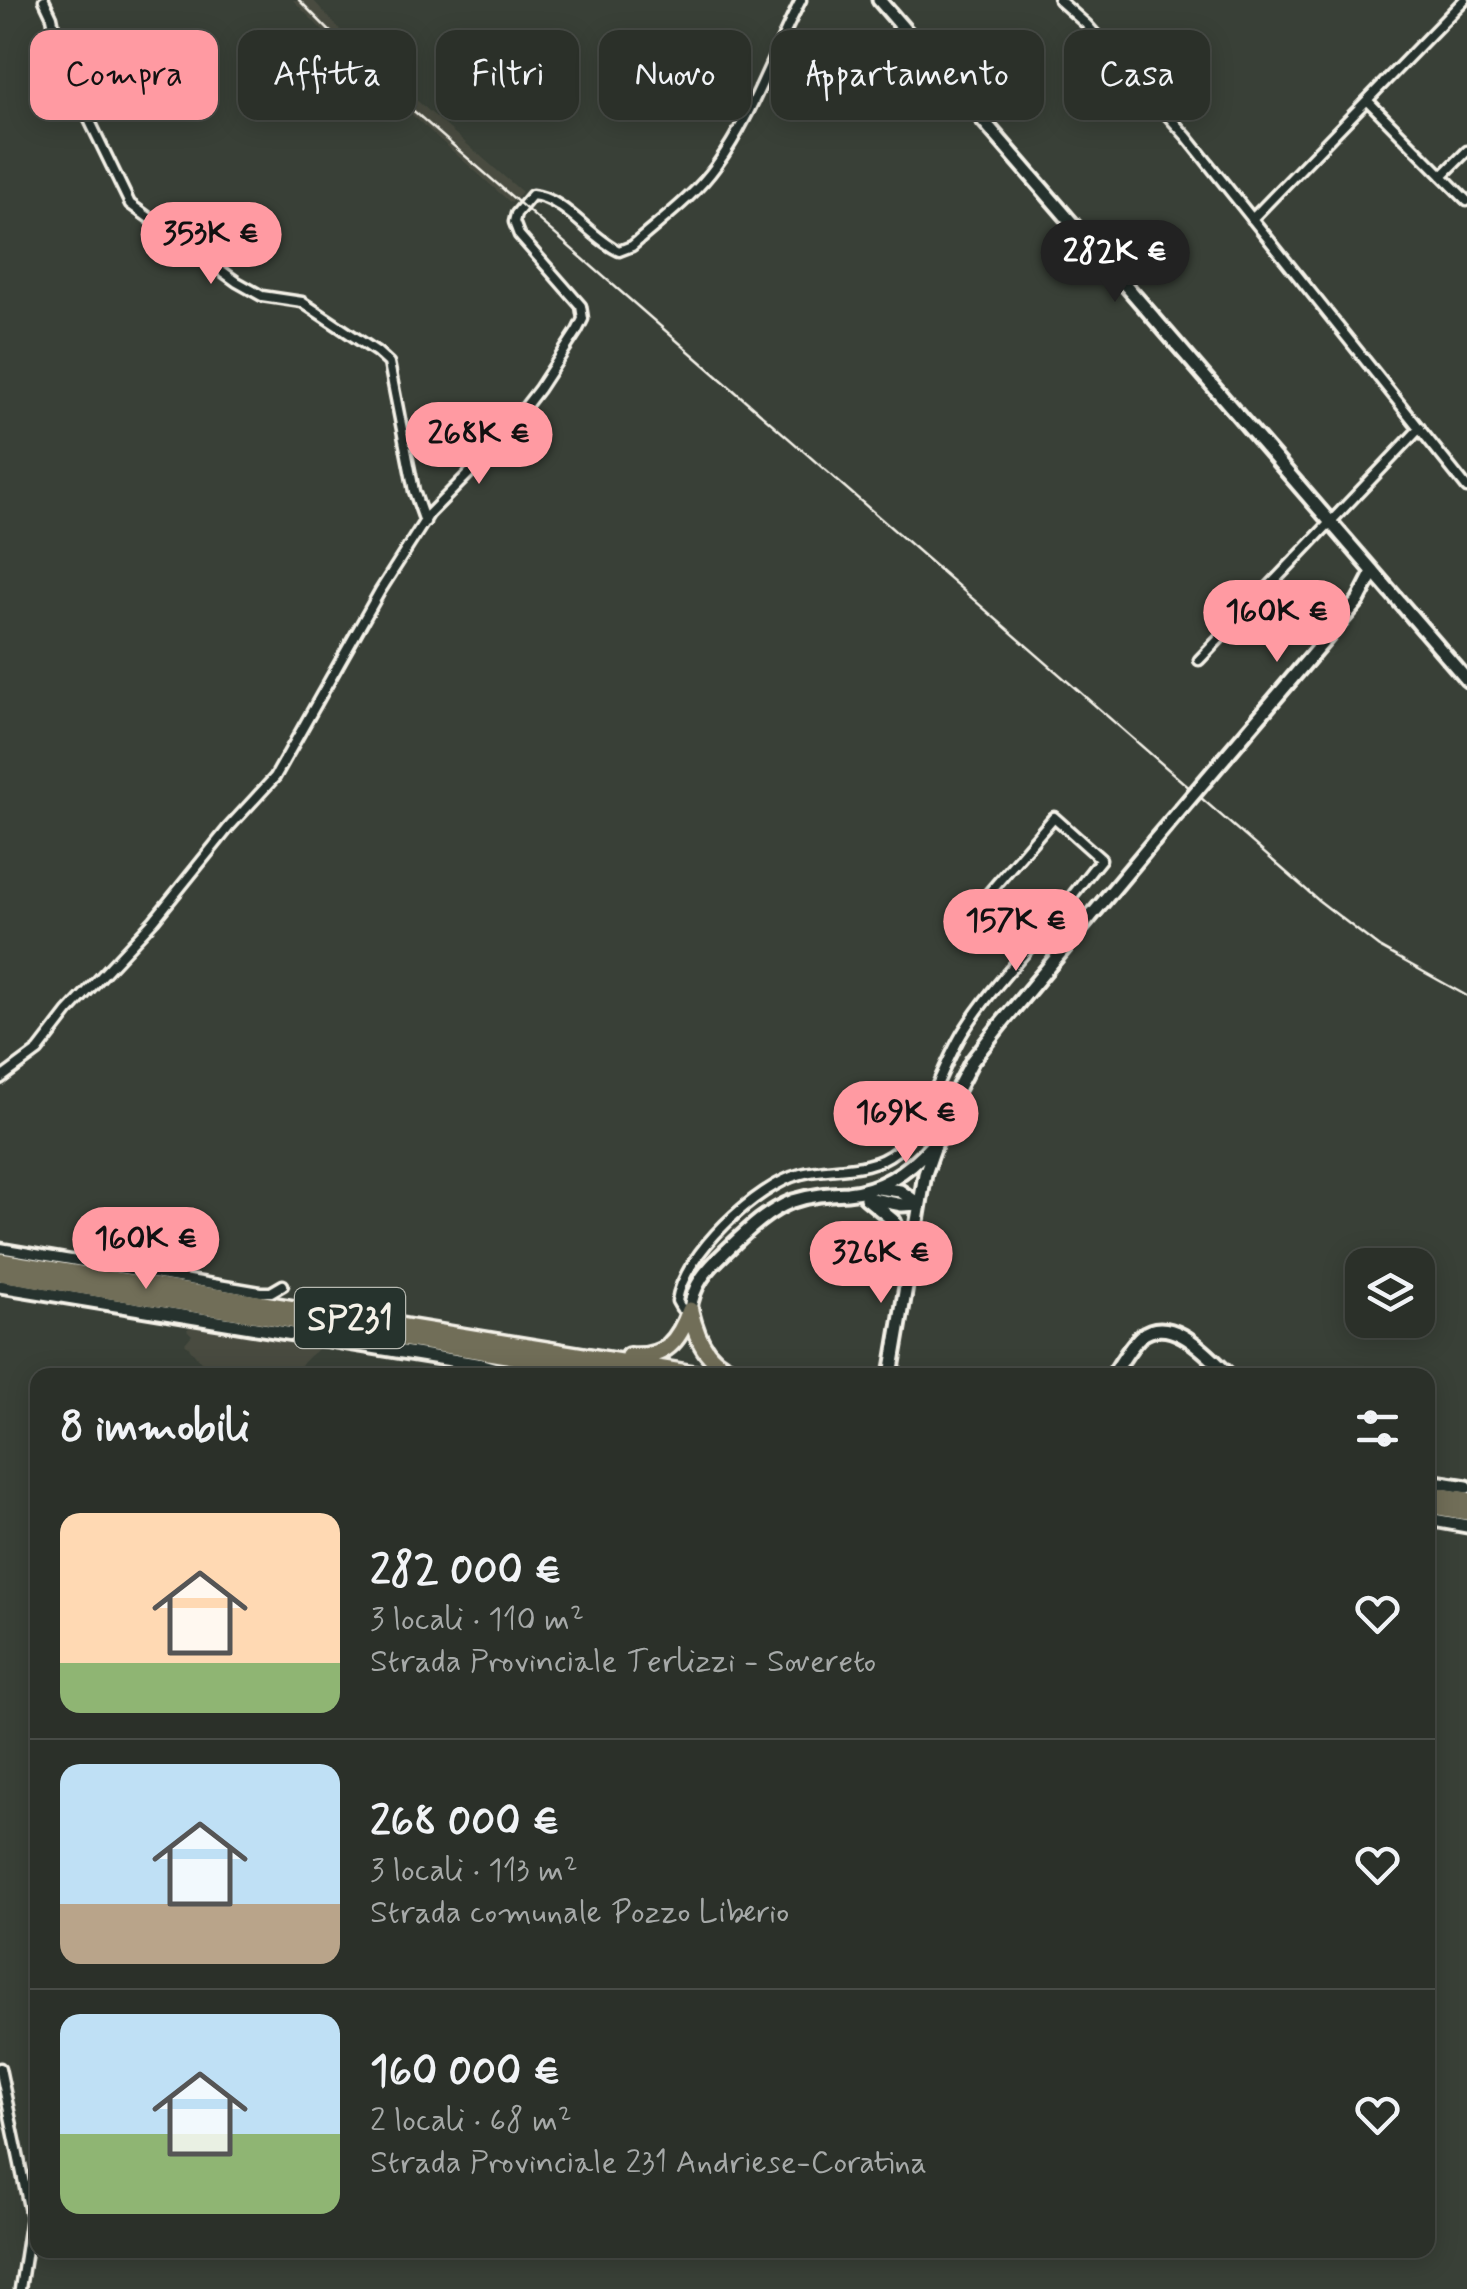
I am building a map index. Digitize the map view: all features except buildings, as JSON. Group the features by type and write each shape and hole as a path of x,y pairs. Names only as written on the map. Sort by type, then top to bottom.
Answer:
{"highway":[{"name":"SP231","path":"0,1261 595,1368"},
{"name":"SP231","path":"0,1274 647,1368"},
{"name":"SP231","path":"504,1349 650,1356 677,1340 690,1310"},
{"path":"690,1310 696,1335 708,1356 725,1368"},
{"name":"SP231","path":"504,1349 572,1368"},
{"path":"1435,1495 1467,1500"},
{"path":"1435,1506 1467,1512"}],"main road":[{"path":"879,0 1467,680"},
{"path":"892,1368 919,1204 948,1104 972,1062 1358,601 1373,572"},
{"path":"1358,601 1383,584"},
{"path":"870,1193 908,1169 936,1140"},
{"path":"690,1310 694,1290 705,1272 765,1216 808,1197 849,1193 870,1193 904,1206 919,1204"},
{"path":"870,1193 894,1220 910,1257"},
{"path":"0,1286 494,1368"},
{"path":"1117,1368 1140,1337 1165,1330 1190,1340 1221,1368"},
{"path":"1435,1482 1467,1487"},
{"path":"1435,1520 1467,1526"}],"street":[{"path":"44,0 59,52 130,204 237,282 262,296 302,302 389,363 414,492 425,522"},
{"path":"0,1080 38,1051 275,777 380,591 425,522 469,470 491,451 539,389 582,319 581,306 570,291 519,235 514,222 521,205 532,195 546,196 604,244 619,251 632,246 716,167 756,98 801,0"},
{"path":"1059,0 1086,24 1187,137 1467,488"},
{"path":"1252,219 1464,0"},
{"path":"1367,100 1467,201"},
{"path":"1442,176 1467,151"},
{"path":"1200,660 1420,428"},
{"path":"690,1310 681,1308 678,1301 688,1272 723,1228 760,1194 800,1174 882,1160 908,1138 975,1014 1101,858 1054,817 982,901 1028,936"},
{"path":"0,1248 260,1292 271,1292 283,1285"},
{"path":"0,2068 30,2213"},
{"path":"20,2289 30,2224"}],"shaded area":[{"path":"293,0 313,0 341,30 322,30"},
{"path":"416,100 522,192 511,203 416,118"},
{"path":"192,1324 320,1346 298,1368 207,1368 185,1343 192,1335 187,1330"}],"railway":[{"path":"299,0 377,79 1318,900 1379,947 1467,996"}]}
